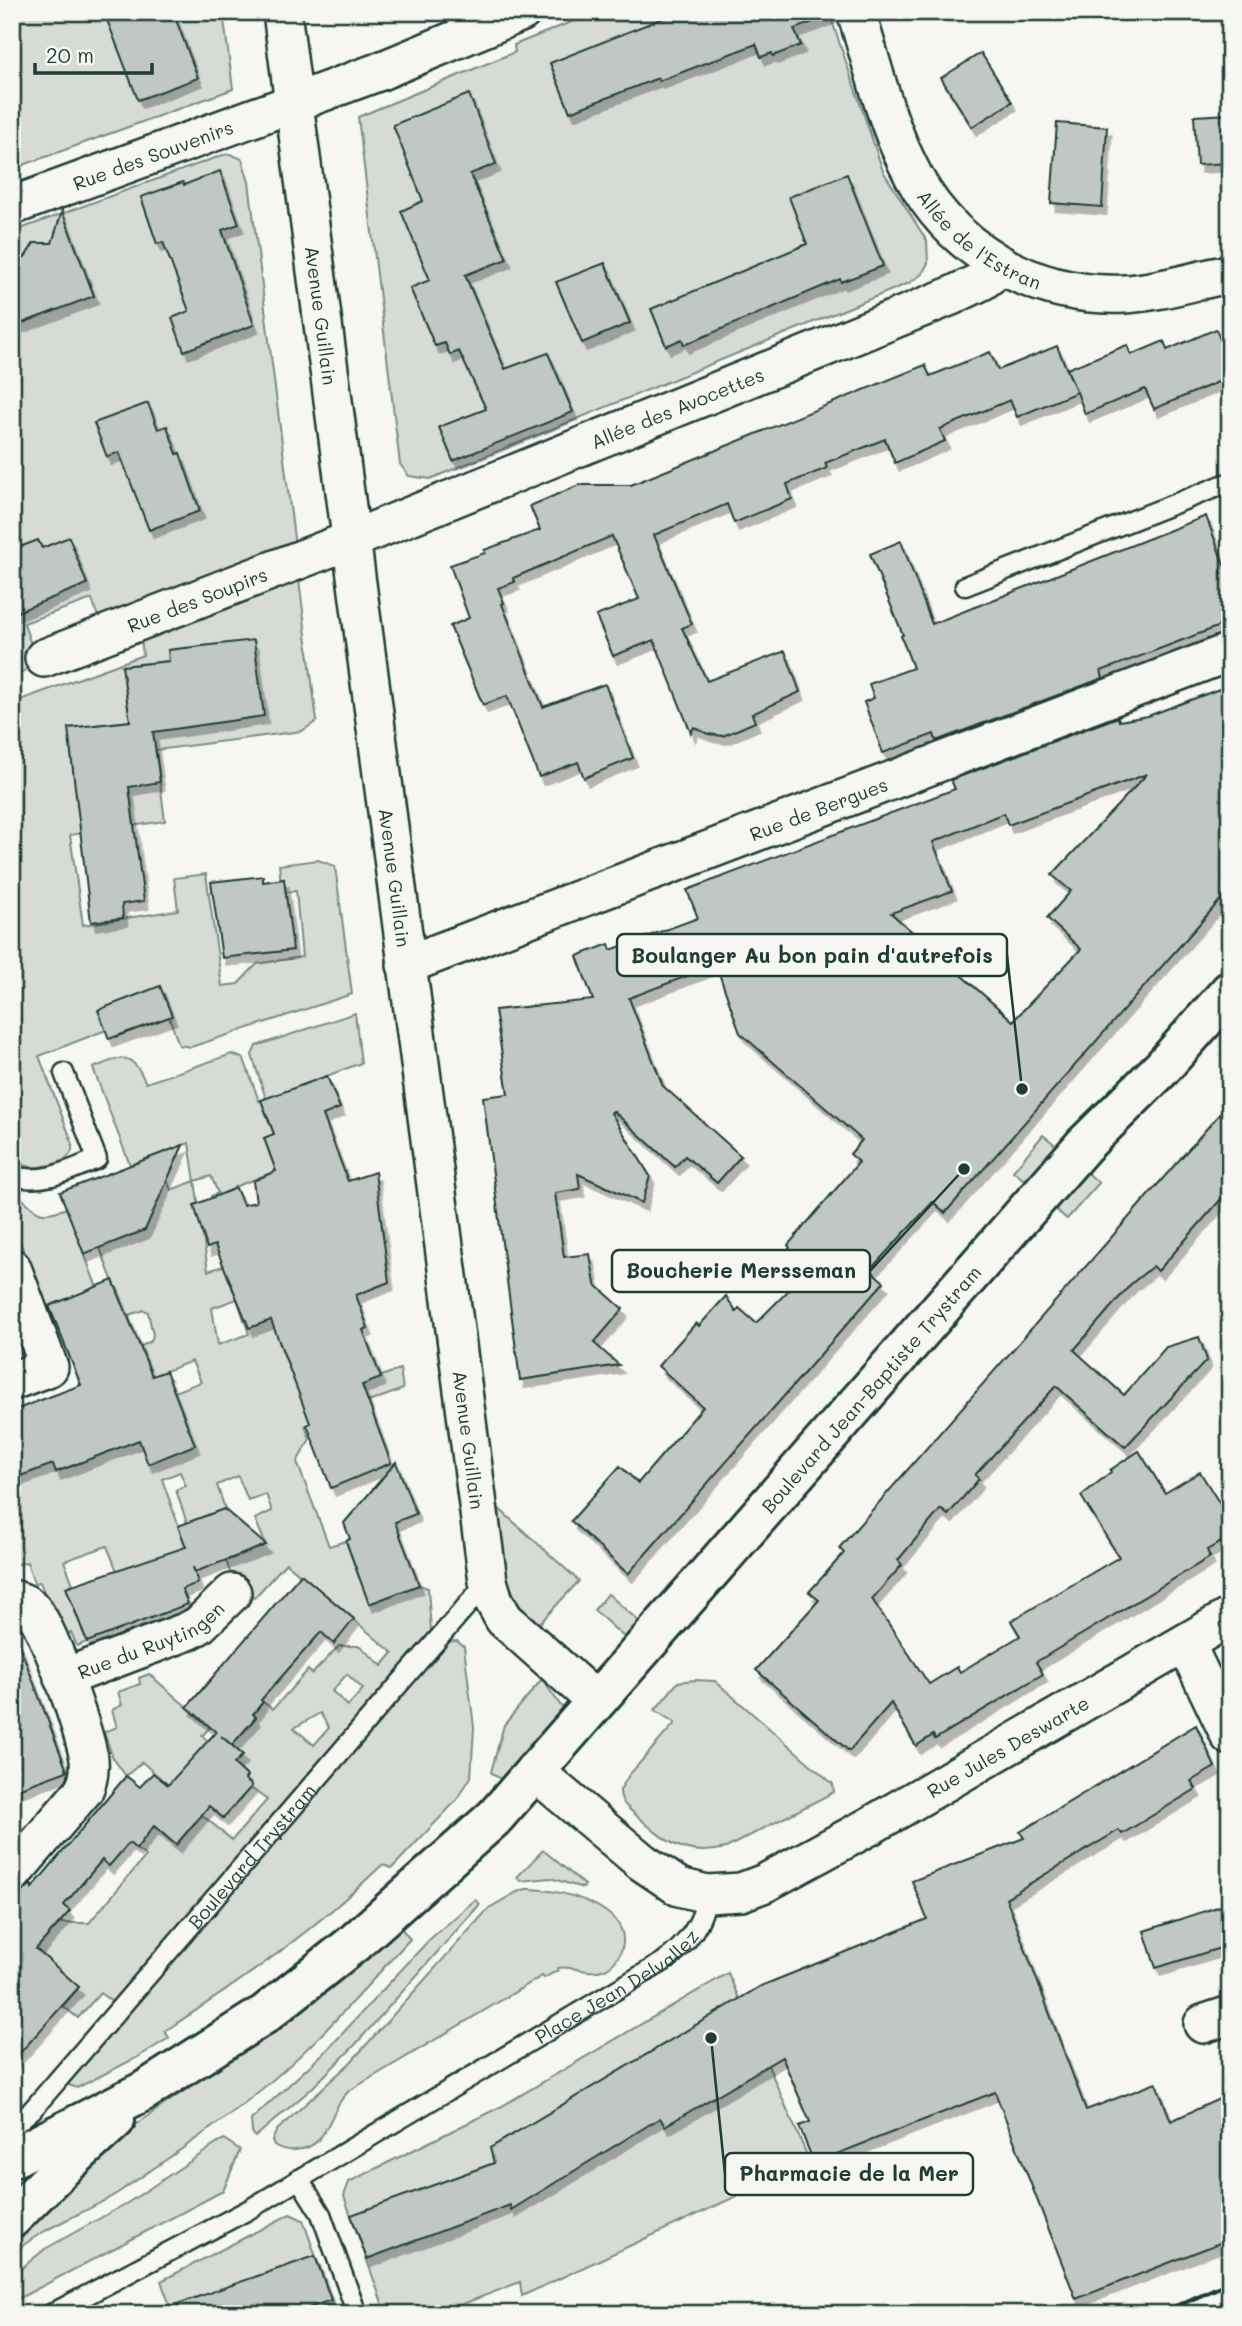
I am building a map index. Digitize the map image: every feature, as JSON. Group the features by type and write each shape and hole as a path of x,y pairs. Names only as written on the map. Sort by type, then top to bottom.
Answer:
{"street":[{"name":"Avenue Guillain","path":"282,12 488,1581 494,1601 505,1619 596,1701"},
{"name":"Rue des Souvenirs","path":"12,206 378,72 522,12"},
{"name":"Allée de l'Estran","path":"856,12 899,144 917,182 941,217 958,234 1001,267 1041,283 1106,294 1163,289 1230,274"},
{"name":"Allée des Avocettes","path":"351,540 951,296 982,281 1001,267"},
{"name":"Rue des Soupirs","path":"44,658 351,540"},
{"name":"Rue de Bergues","path":"406,965 1230,652"},
{"name":"Boulevard Jean-Baptiste Trystram","path":"525,1781 1084,1145 1162,1068 1230,991"},
{"path":"12,1268 49,1367 12,1381"},
{"name":"Rue du Ruytingen","path":"63,1678 199,1625 232,1593"},
{"name":"Rue du Ruytingen","path":"12,1599 32,1609 51,1642 87,1750 89,1780 76,1800 12,1874"},
{"name":"Rue Jules Deswarte","path":"707,1894 749,1891 783,1873 882,1819 1230,1617"},
{"path":"1186,1644 1230,1736"},
{"path":"12,2158 144,2091 265,2014 318,1973 474,1838 525,1781 661,1876 688,1891 707,1894"},
{"path":"12,2218 144,2091"}],"lane":[{"path":"965,586 1230,482"},
{"path":"12,1177 44,1180 97,1159 64,1073"},
{"name":"Boulevard Trystram","path":"12,2127 32,2110 488,1581"},
{"name":"Place Jean Delvallez","path":"299,2179 675,1953 697,1926 707,1894"},
{"path":"51,2314 248,2210 299,2179 321,2214 357,2314"}],"shaded area":[{"path":"12,12 223,12 233,89 12,169"},
{"path":"596,12 829,12 883,171 927,241 928,263 922,274 909,283 430,479 409,476 400,464 358,117 515,52 514,45"},
{"path":"230,154 242,159 249,182 296,554 102,619 97,614 92,599 24,623 32,648 32,661 29,667 12,677 12,232"},
{"path":"298,572 317,721 302,731 156,750 165,821 70,835 83,925 178,910 174,878 206,874 222,986 238,984 257,964 302,957 296,891 282,893 279,865 318,860 335,866 352,994 191,1047 179,1045 169,1017 115,1037 106,1030 39,1056 72,1142 72,1149 68,1157 51,1165 23,1165 12,1158 12,703 143,655 141,639"},
{"path":"355,1013 361,1063 266,1099 252,1055 256,1046"},
{"path":"232,1054 244,1059 274,1134 264,1138 276,1171 234,1187 247,1219 222,1229 211,1196 218,1193 211,1176 195,1181 189,1143 130,1165 93,1068 125,1059 136,1065 146,1083"},
{"path":"1043,1135 1063,1151 1028,1183 1013,1171"},
{"path":"1082,1168 1099,1183 1067,1219 1054,1208"},
{"path":"166,1177 171,1190 195,1181 208,1271 238,1261 247,1282 232,1288 237,1298 326,1324 279,1342 304,1406 400,1369 403,1389 305,1426 310,1439 297,1462 329,1546 346,1541 359,1578 365,1578 374,1602 419,1585 428,1588 431,1631 112,2002 100,1993 78,2018 63,2006 79,1987 12,1929 43,1941 60,1923 89,1923 146,1856 136,1849 154,1826 176,1844 202,1815 232,1840 267,1800 251,1788 252,1785 245,1779 247,1776 234,1764 243,1755 229,1743 240,1729 244,1732 256,1717 253,1714 263,1702 273,1709 308,1670 312,1674 339,1646 360,1646 382,1666 393,1653 286,1563 254,1598 233,1580 226,1561 266,1545 255,1519 272,1511 266,1494 248,1500 238,1476 217,1485 225,1509 187,1523 176,1490 186,1486 180,1472 162,1479 187,1550 117,1571 107,1546 64,1561 73,1584 66,1587 87,1642 77,1646 71,1632 65,1634 57,1611 52,1612 40,1582 34,1583 27,1562 15,1565 12,1559 12,1479 17,1477 12,1463 48,1449 57,1472 85,1461 82,1453 136,1433 194,1445 174,1392 201,1382 192,1361 87,1401 78,1379 136,1358 134,1350 151,1341 153,1335 148,1312 144,1310 126,1316 98,1243 128,1232 136,1234 145,1230 148,1223 136,1189","holes":["237,1299 249,1334 218,1345 212,1308","347,1674 363,1689 348,1706 332,1691","320,1713 329,1728 314,1745 294,1728"]},
{"path":"12,1191 41,1213 67,1208 97,1288 45,1307 12,1221"},
{"path":"12,1337 14,1340 19,1339 27,1359 12,1364"},
{"path":"496,1506 579,1581 539,1624 521,1608 507,1581"},
{"path":"608,1594 641,1623 626,1639 594,1610"},
{"path":"457,1641 464,1647 474,1727 471,1777 456,1801 392,1868 382,1865 331,1911 278,1953 165,2031 169,2038 77,2088 69,2085 70,2077 445,1642"},
{"path":"149,1674 210,1727 202,1736 208,1741 174,1790 142,1762 126,1776 113,1758 104,1732 117,1727 112,1710 122,1705 118,1692 140,1684 139,1678"},
{"path":"542,1679 563,1709 500,1779 491,1772 504,1725"},
{"path":"715,1681 833,1784 834,1792 726,1848 712,1851 687,1849 657,1833 625,1805 620,1790 629,1775 675,1723 655,1710 678,1682"},
{"path":"543,1850 585,1885 583,1888 550,1878 520,1881 517,1877"},
{"path":"526,1889 572,1896 604,1911 616,1921 622,1933 622,1948 616,1960 599,1971 557,1968 558,1970 544,1978 542,1976 349,2091 315,2143 307,2148 292,2150 274,2145 272,2140 277,2130 350,2063 489,1908"},
{"path":"475,1900 480,1904 355,2045 311,2089 255,2137 251,2120 329,2048 429,1940"},
{"path":"400,1927 410,1939 334,2021 274,2079 204,2133 122,2190 37,2236 12,2255 12,2233 128,2130 291,2016 346,1974"},
{"path":"728,1973 810,2162 522,2296 520,2282 437,2314 386,2314 344,2196 349,2182 502,2106"},
{"path":"224,2139 240,2150 223,2191 12,2302 12,2276 45,2249 129,2202"},
{"path":"290,2214 303,2220 336,2314 173,2314 161,2281"}],"building":[{"path":"104,12 173,12 198,78 138,100"},
{"path":"678,12 831,12 832,15 794,29 801,45 773,56 772,53 761,57 756,44 570,112 550,63"},
{"path":"981,53 1012,102 972,127 941,78"},
{"path":"469,94 496,164 470,174 507,259 465,275 505,369 548,353 573,412 453,461 439,427 486,409 459,351 450,355 445,343 435,346 410,288 430,280 401,211 423,201 393,125"},
{"path":"1230,114 1230,163 1197,165 1194,116"},
{"path":"1057,123 1107,127 1102,207 1051,203"},
{"path":"220,171 239,224 222,230 254,325 184,351 172,318 189,311 163,242 157,244 141,197"},
{"path":"847,174 883,266 841,282 840,279 684,345 682,339 666,346 651,309 807,244 789,197"},
{"path":"62,211 94,296 12,327 12,262 25,257 34,243 52,243"},
{"path":"605,263 630,323 582,343 556,282"},
{"path":"1216,329 1221,342 1230,338 1230,377 1154,409 1145,389 1085,414 1077,392 1017,417 1010,400 940,429 945,441 895,463 885,439 825,463 827,468 787,484 792,499 734,523 727,504 654,535 692,624 682,628 707,681 785,651 800,692 752,714 755,722 723,736 708,734 694,727 691,733 654,640 613,656 596,616 639,599 612,536 513,578 515,582 498,588 543,707 605,684 633,758 584,778 578,762 539,777 507,696 483,705 450,626 469,618 450,565 540,530 530,506 579,485 631,485 925,365 930,376 990,352 998,370 1057,346 1076,391 1067,369 1127,345 1131,355 1164,341 1167,350"},
{"path":"148,403 158,429 167,426 177,454 180,453 200,511 149,530 119,452 107,457 94,423"},
{"path":"1206,516 1230,581 1230,622 1101,671 1103,678 936,741 934,734 883,753 864,702 874,698 869,684 913,668 901,636 903,635 870,554 901,541 932,624"},
{"path":"69,537 87,584 12,614 12,550 38,540 42,548"},
{"path":"254,640 264,716 153,732 160,782 129,787 144,901 122,904 123,918 91,922 68,728 130,721 122,666 169,661 168,650"},
{"path":"1230,685 1230,889 945,1213 933,1202 870,1270 884,1282 628,1574 571,1521 620,1466 638,1483 703,1407 658,1366 696,1323 699,1326 726,1296 736,1312 739,1308 756,1323 799,1280 779,1261 790,1248 788,1245 859,1162 850,1154 862,1140 740,1033 716,965 629,998 663,1086 741,1156 717,1183 685,1156 675,1167 613,1111 611,1113 650,1176 642,1203 578,1174 580,1189 555,1193 564,1257 590,1254 595,1284 623,1309 594,1343 619,1365 520,1380 483,1097 508,1094 495,1010 593,1000 577,956 609,944 611,950 698,918 687,890 955,789 951,780 1118,717 1119,721 1148,716","holes":["1147,774 1052,875 1071,891 1047,918 1081,949 1013,1021 891,913 952,891 933,842 1004,813 1008,825"]},
{"path":"263,876 263,882 284,879 293,950 222,958 211,882"},
{"path":"160,986 172,1016 109,1039 98,1010"},
{"path":"327,1076 340,1108 323,1115 348,1181 375,1172 389,1282 356,1295 368,1328 363,1330 381,1378 362,1385 391,1463 331,1488 271,1320 249,1328 215,1245 207,1248 194,1205 236,1188 243,1205 256,1202 253,1181 276,1171 264,1138 274,1134 261,1100"},
{"path":"1230,1102 1230,1189 1158,1271 1153,1266 1131,1284 1074,1350 1124,1395 1166,1347 1199,1337 1207,1360 1125,1447 1056,1386 975,1475 979,1479 948,1515 941,1509 898,1560 902,1565 872,1599 929,1684 957,1667 960,1672 1020,1636 1011,1621 1119,1557 1081,1496 1111,1472 1110,1470 1139,1451 1165,1493 1200,1472 1230,1520 1230,1537 1207,1550 1210,1557 1036,1662 1043,1674 935,1739 933,1735 916,1746 891,1703 849,1751 756,1670 819,1600 809,1592 844,1553 839,1548"},
{"path":"183,1145 145,1230 84,1254 60,1192"},
{"path":"113,1280 152,1376 166,1371 195,1445 148,1464 139,1440 56,1472 53,1464 12,1479 12,1411 81,1385 49,1306"},
{"path":"396,1462 416,1514 395,1522 419,1585 369,1604 346,1541 350,1539 344,1523"},
{"path":"224,1509 266,1545 195,1572 193,1567 198,1583 182,1589 188,1604 87,1642 66,1587 186,1547 178,1526"},
{"path":"301,1574 354,1619 334,1644 321,1632 261,1700 263,1702 253,1714 256,1717 232,1745 221,1736 243,1755 234,1764 247,1776 245,1779 252,1786 223,1818 209,1806 176,1845 154,1826 136,1849 129,1843 109,1866 102,1860 64,1905 70,1911 36,1949 79,1987 12,2062 12,1894 20,1894 31,1884 32,1888 126,1776 140,1787 153,1773 168,1785 216,1732 187,1707"},
{"path":"16,1636 67,1771 12,1791 12,1637"},
{"path":"1196,1725 1215,1767 1191,1781 1196,1789 1122,1834 1119,1830 1006,1898 1086,2110 1156,2083 1171,2121 1230,2094 1230,2239 1076,2299 995,2092 814,2163 799,2126 810,2122 782,2057 665,2126 660,2118 511,2210 510,2205 367,2259 351,2215 494,2163 490,2148 761,1986 927,1919 912,1881 1024,1838 1020,1832"},
{"path":"1230,1903 1230,1945 1156,1968 1144,1931"},
{"path":"315,2256 331,2300 292,2314 164,2314 163,2309"}],"railway":[{"path":"1159,2314 1230,2282"}],"place":[{"name":"Boulanger Au bon pain d'autrefois","path":"1022,1089"},
{"name":"Boucherie Mersseman","path":"964,1169"},
{"name":"Pharmacie de la Mer","path":"711,2038"}]}
